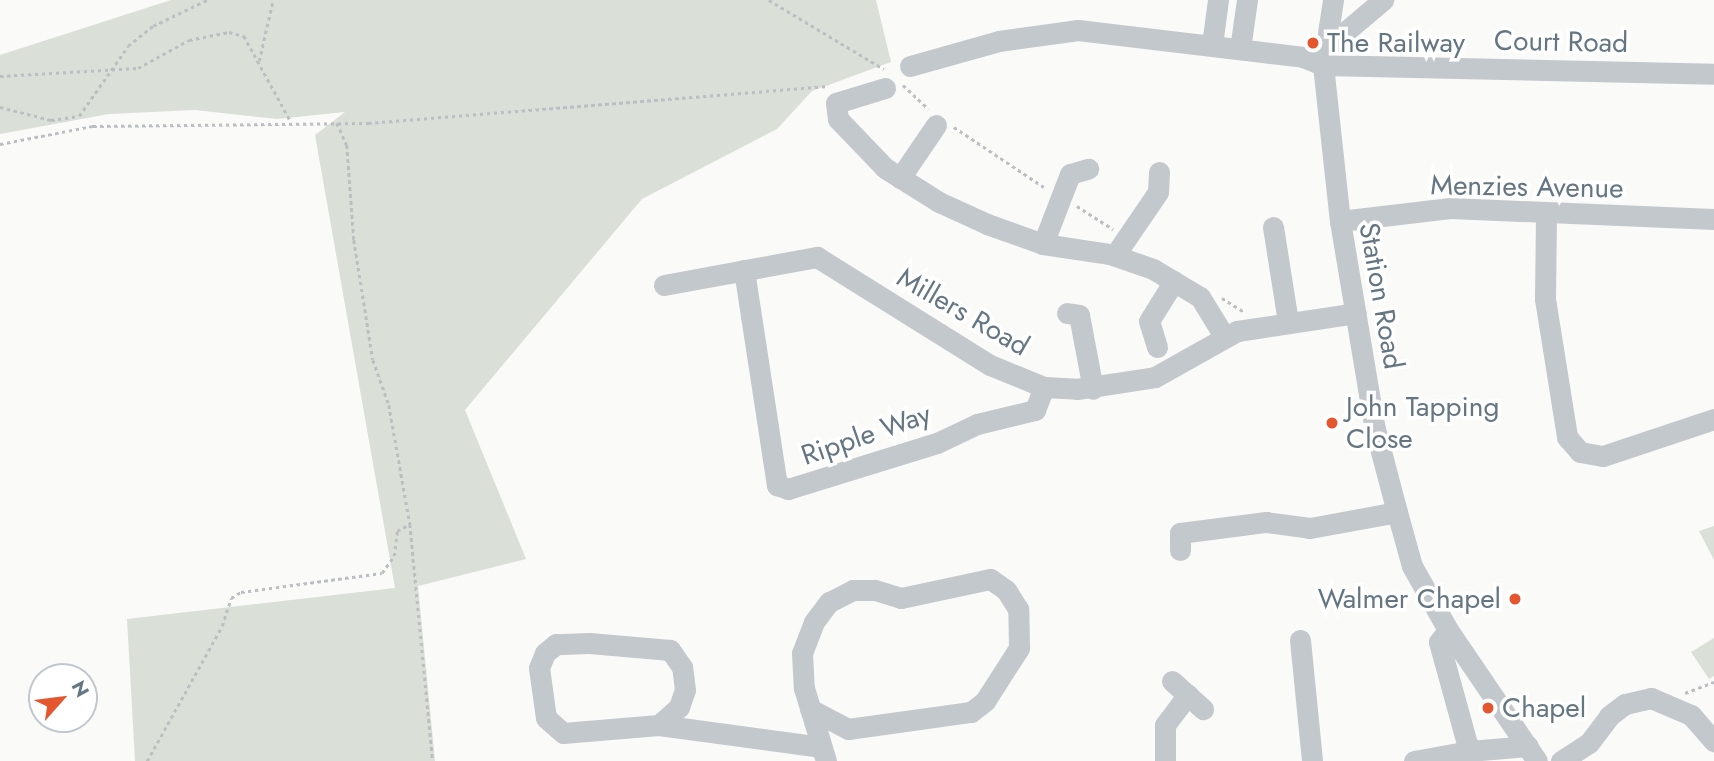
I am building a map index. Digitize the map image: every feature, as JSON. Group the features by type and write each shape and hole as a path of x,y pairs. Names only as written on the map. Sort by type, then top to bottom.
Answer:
{"street":[{"path":"1212,45 1218,0"},
{"path":"1240,49 1247,0"},
{"name":"Station Road","path":"1333,0 1325,57 1340,221 1374,425 1397,512 1412,566 1448,630 1533,753"},
{"path":"1325,57 1383,0"},
{"name":"Court Road","path":"900,178 871,156 838,119 836,103 893,77 999,41 1078,30 1303,57 1714,74"},
{"path":"939,120 900,178 964,214 1043,244 1121,247 1200,297 1224,336"},
{"path":"1043,244 1070,174 1088,169"},
{"path":"1121,247 1158,192 1159,172"},
{"name":"Menzies Avenue","path":"1340,221 1450,208 1546,216 1714,219"},
{"path":"1546,216 1545,299 1567,437 1580,452 1603,456 1714,419"},
{"path":"1273,227 1288,322"},
{"name":"Millers Road","path":"664,285 817,257 974,356 1044,387 1093,389 1155,377 1224,336 1288,322 1356,313"},
{"name":"Ripple Way","path":"744,270 777,485 788,489 937,443 977,424 1035,410 1044,387"},
{"path":"1157,348 1149,321 1174,281"},
{"path":"1067,313 1079,315 1093,389"},
{"path":"1180,550 1180,533 1266,522 1310,528 1397,512"},
{"path":"990,579 1006,590 1018,609 1019,648 985,701 971,712 954,716 887,720 848,729 824,755 810,709 802,653 814,622 830,602 853,590 874,590 901,598 990,579"},
{"path":"1448,630 1438,642 1469,751"},
{"path":"1300,640 1312,761"},
{"path":"659,725 679,708 685,690 682,667 670,650 589,643 556,644 545,653 538,668 546,718 552,727 573,734 659,725 824,755"},
{"path":"1165,761 1166,725 1196,702 1172,681"},
{"path":"1561,761 1590,743 1609,716 1625,704 1651,698 1691,715 1714,741"},
{"path":"810,709 848,729"},
{"name":"Station Road","path":"1414,761 1469,751 1533,753"}],"path":[{"path":"0,107 51,120 79,117 87,110 107,72 153,26 207,0"},
{"path":"259,64 273,0"},
{"path":"769,0 890,73 939,120 1018,172 1060,195 1121,247"},
{"path":"0,76 94,68 107,72 138,68 189,40 229,32 244,36 280,99 286,119 293,123"},
{"path":"0,144 93,126 337,122 836,85"},
{"path":"337,122 347,145 354,240 373,360 389,405 410,524 433,761"},
{"path":"1218,295 1249,314"},
{"path":"147,761 222,626 232,598 241,592 382,573 394,556 397,531 410,524"},
{"path":"1668,703 1714,682"}],"shaded area":[{"path":"171,0 876,0 891,62 812,91 777,129 642,199 465,410 526,559 418,586 435,761 135,761 127,619 395,588 315,135 345,112 277,119 195,110 109,114 0,134 0,55"},
{"path":"1714,526 1714,560 1699,531"},
{"path":"1714,638 1714,676 1709,679 1691,652"}],"place":[{"name":"The Railway","path":"1313,43"},
{"name":"John Tapping Close","path":"1332,423"},
{"name":"Walmer Chapel","path":"1515,599"},
{"name":"Chapel","path":"1488,708"}]}
